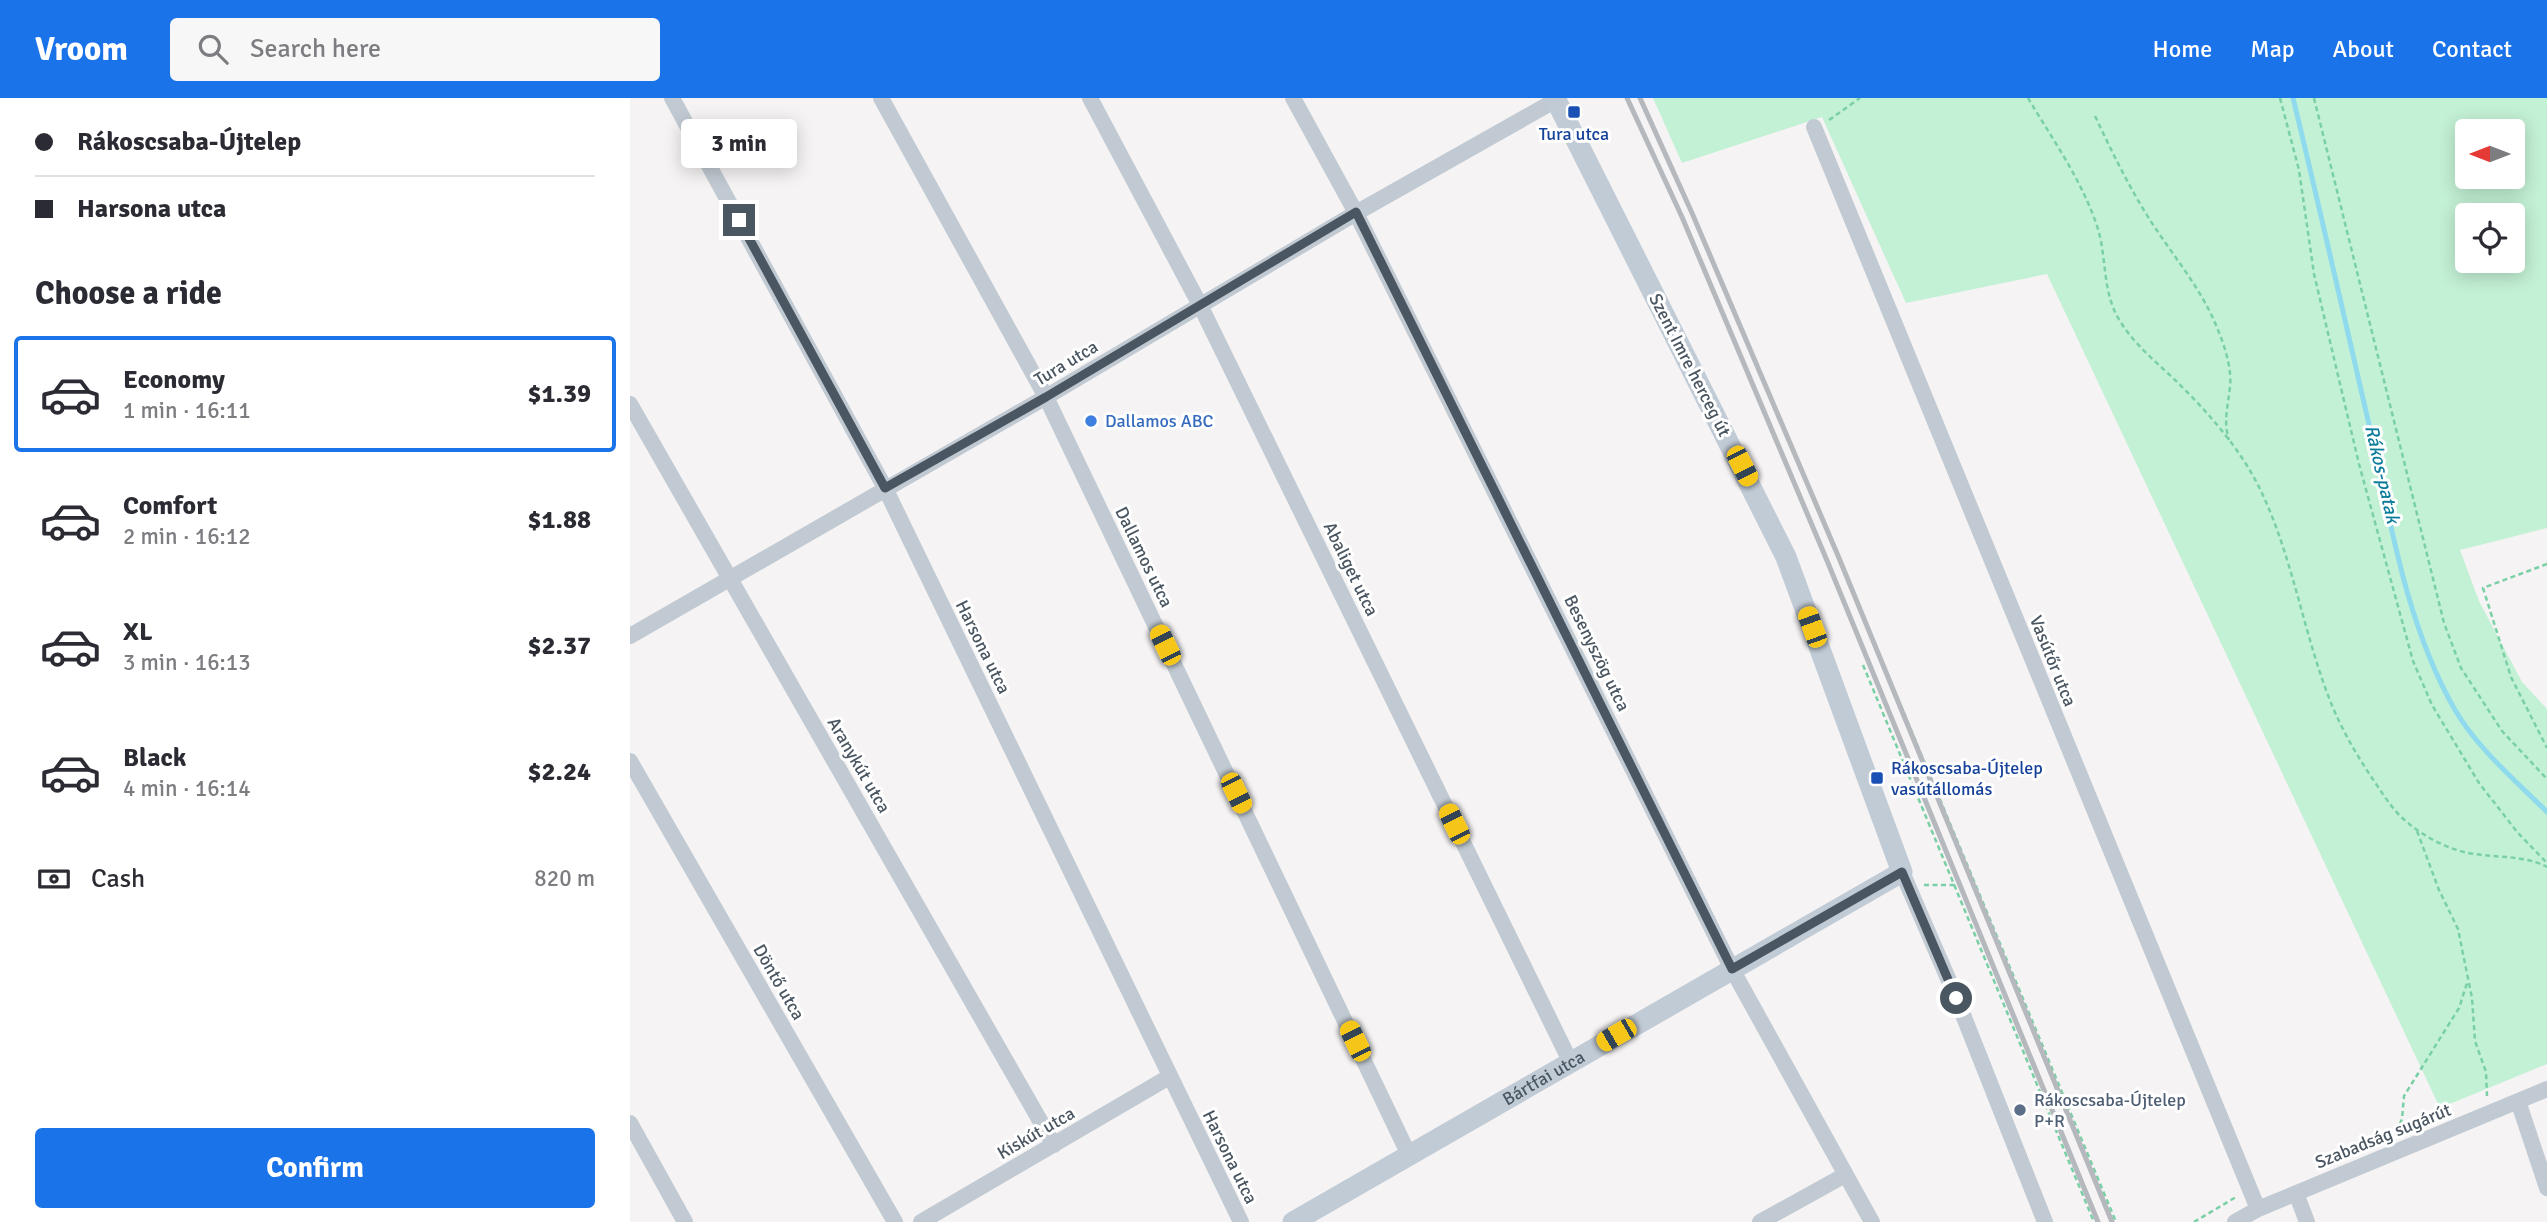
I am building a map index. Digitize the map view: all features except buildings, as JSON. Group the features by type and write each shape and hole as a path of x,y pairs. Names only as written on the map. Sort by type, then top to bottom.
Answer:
{"street":[{"name":"Harsona utca","path":"672,98 885,488 1241,1222"},
{"name":"Dallamos utca","path":"881,98 1046,397 1409,1155"},
{"name":"Abaliget utca","path":"1090,98 1200,305 1570,1061"},
{"name":"Besenyszög utca","path":"1293,98 1356,212 1732,969 1872,1222"},
{"name":"Tura utca","path":"630,636 1046,397 1356,212 1556,99"},
{"name":"Szent Imre herceg út","path":"1556,99 1786,556 1902,872 1956,998 2045,1222"},
{"name":"Vasútőr utca","path":"1814,127 2258,1209"},
{"name":"Aranykút utca","path":"630,404 1054,1145"},
{"name":"Döntő utca","path":"630,761 895,1222"},
{"name":"Bártfai utca","path":"1293,1222 1902,872"},
{"name":"Kiskút utca","path":"921,1222 1169,1077"},
{"name":"Szabadság sugárút","path":"2235,1222 2258,1209 2547,1089"},
{"path":"2518,1101 2547,1188"},
{"path":"630,1123 685,1222"},
{"path":"1760,1222 1845,1175"},
{"path":"2296,1193 2307,1222"}],"path":[{"path":"1814,127 1860,98"},
{"path":"2028,98 2073,174 2091,212 2098,231 2115,314 2146,354 2184,390 2249,470 2266,505 2340,724 2354,751 2388,802 2417,830 2461,852 2516,857 2547,865"},
{"path":"2280,98 2298,170 2315,274 2349,423 2413,661 2436,713 2479,783 2547,865"},
{"path":"2314,98 2444,623 2461,668 2501,731 2547,779"},
{"path":"2095,116 2119,166 2150,220 2189,277 2217,328 2228,367 2230,386 2226,423 2232,446"},
{"path":"2547,564 2483,588 2511,677 2547,748"},
{"path":"1881,658 2116,1222"},
{"path":"1863,665 2094,1222"},
{"path":"2417,830 2434,880 2458,929 2469,979 2474,1041 2486,1072 2486,1092 2492,1112"},
{"path":"2407,1147 2398,1128 2402,1119 2402,1102 2419,1069 2428,1060 2459,1008 2469,979"},
{"path":"2194,1222 2249,1189"}],"green space":[{"path":"1653,98 2547,98 2547,528 2460,550 2479,601 2522,682 2547,709 2547,1064 2440,1108 2047,274 1906,303 1822,117 1682,163"}],"waterway":[{"name":"Rákos-patak","path":"2293,98 2402,575 2424,644 2438,678 2464,724 2498,764 2547,812"}],"railway":[{"path":"1627,98 1682,217 1828,563 2098,1222"},
{"path":"1640,98 1839,558 2112,1222"}],"place":[{"name":"Tura utca","path":"1574,112"},
{"name":"Dallamos ABC","path":"1091,421"},
{"name":"Rákoscsaba-Újtelep vasútállomás","path":"1877,778"},
{"name":"Rákoscsaba-Újtelep P+R","path":"2020,1110"}],"route":[{"path":"739,220 885,488 1046,397 1356,212 1732,969 1902,872 1956,998"}]}
